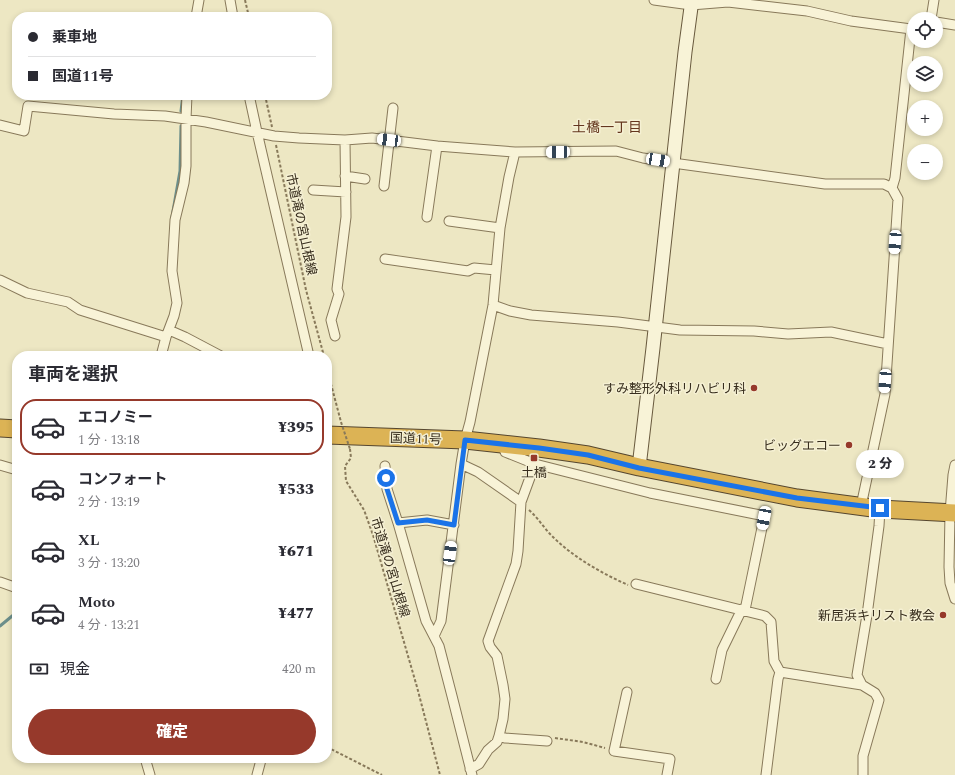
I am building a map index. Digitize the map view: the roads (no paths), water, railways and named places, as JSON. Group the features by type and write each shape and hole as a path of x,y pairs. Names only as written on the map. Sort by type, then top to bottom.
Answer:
{"highway":[{"path":"0,428 12,429"},
{"name":"国道11号","path":"332,435 465,440 539,448 588,455 639,468 797,498 880,508 953,513"}],"street":[{"path":"197,12 199,0"},
{"path":"230,0 232,12"},
{"path":"654,0 728,2 807,11 851,21 907,27"},
{"path":"932,12 934,0"},
{"path":"639,468 656,326 684,52 692,2"},
{"path":"943,23 955,25"},
{"path":"892,188 895,178 910,48"},
{"path":"163,351 177,303 172,271 175,220 184,183 186,166 187,100"},
{"path":"250,100 307,351"},
{"path":"0,125 24,131 28,106 114,114 165,116 206,122 274,136 299,138 345,140 372,138 437,146 515,152 616,151 643,158 673,163 825,184 884,184 892,188 898,199 885,394 861,506"},
{"path":"384,186 393,108"},
{"path":"335,336 331,320 339,294 337,289 346,217 345,140"},
{"path":"427,217 437,146"},
{"path":"434,636 441,621 461,464 493,305 500,228 515,152"},
{"path":"345,176 365,179"},
{"path":"313,190 346,192"},
{"path":"449,221 500,228"},
{"path":"385,259 468,272 474,268 496,270"},
{"path":"0,280 26,293 68,302 80,310 184,337 211,351"},
{"path":"493,305 510,311 531,315 618,322 680,330 747,331 788,334 831,332 888,344"},
{"path":"503,444 505,452 535,464 650,493 760,515 764,518 744,610 722,650 716,679"},
{"path":"461,464 478,472 521,502"},
{"path":"471,772 488,750 497,742 503,719 505,699 497,656 490,647 488,641 516,564 521,502 535,464"},
{"path":"0,465 12,469"},
{"path":"955,465 953,475 953,513 949,567 950,583 955,599"},
{"path":"385,466 387,489 426,621 439,646 471,772"},
{"path":"862,685 857,675 867,615 880,508"},
{"path":"398,523 427,520 454,525"},
{"path":"0,582 12,586"},
{"path":"636,584 744,610 765,616 771,622 774,660 780,672 766,775"},
{"path":"780,672 862,685 875,693 879,700 863,756 863,775"},
{"path":"627,692 614,751 670,759 667,775"},
{"path":"499,736 505,738 547,741"},
{"path":"146,763 150,775"},
{"path":"257,775 260,763"}],"waterway":[{"path":"181,111 182,100"},
{"path":"172,217 180,171 181,126"},
{"path":"0,626 12,616"}],"place":[{"name":"すみ整形外科リハビリ科","path":"754,388"},
{"name":"ビッグエコー","path":"849,445"},
{"name":"土橋","path":"534,458"},
{"name":"新居浜キリスト教会","path":"943,615"}],"district":[{"name":"土橋一丁目","path":"607,127"}]}
